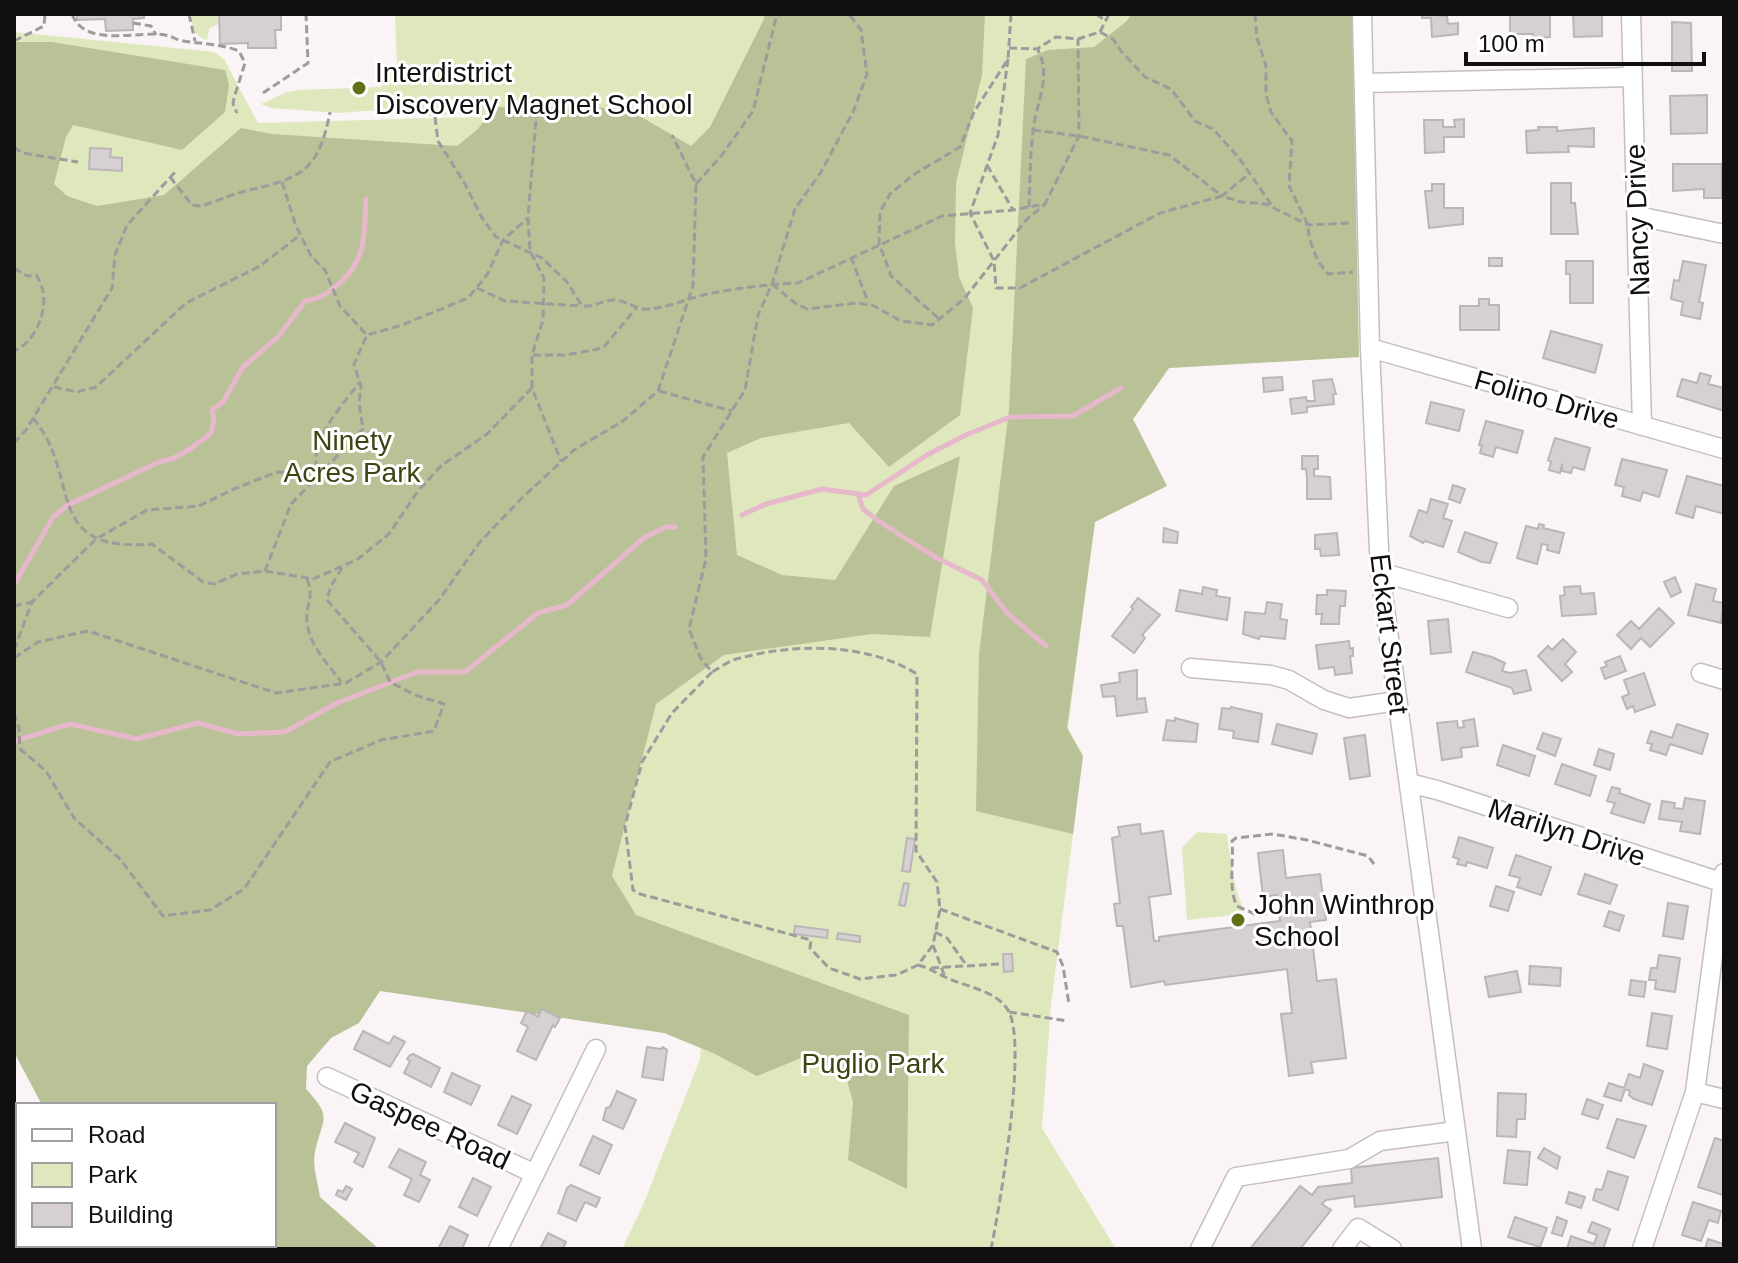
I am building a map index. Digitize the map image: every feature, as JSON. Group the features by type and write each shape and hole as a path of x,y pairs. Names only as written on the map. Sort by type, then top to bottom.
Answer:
{"street":[{"name":"Eckart Street","path":"1362,14 1370,348 1380,572 1472,1249"},
{"name":"Nancy Drive","path":"1631,14 1642,426"},
{"path":"1364,83 1632,77"},
{"path":"1638,216 1724,234"},
{"name":"Folino Drive","path":"1370,348 1724,449"},
{"path":"1380,572 1508,608"},
{"path":"1191,668 1271,675 1289,680 1324,700 1349,708 1397,701"},
{"path":"1701,673 1724,680"},
{"name":"Marilyn Drive","path":"1409,783 1724,879"},
{"path":"1642,1249 1695,1092 1724,879"},
{"path":"498,1249 596,1049"},
{"name":"Gaspee Road","path":"327,1077 533,1173"},
{"path":"1695,1092 1724,1099"},
{"path":"1200,1249 1236,1177 1349,1159 1380,1141 1456,1131"},
{"path":"1342,1249 1358,1228 1392,1249"}],"path":[{"path":"14,41 44,26 45,14"},
{"path":"72,14 82,28 95,33 112,36 156,35 234,49 245,63 233,104 237,113"},
{"path":"189,14 195,41"},
{"path":"263,93 308,63 306,14"},
{"path":"696,184 722,155 753,111 777,14 789,14"},
{"path":"813,14 832,14"},
{"path":"712,672 701,659 689,629 706,559 703,457 745,390 758,315 772,284 795,209 821,172 854,110 867,74 861,30 849,14"},
{"path":"1011,14 998,135 970,213 994,261 996,288 1020,288 1160,213 1222,196 1250,173"},
{"path":"1096,14 1105,20"},
{"path":"1100,32 1109,14"},
{"path":"1255,14 1257,38 1266,66 1266,95 1271,112 1292,141 1289,186 1308,225 1309,238 1318,261 1328,274 1368,271"},
{"path":"133,23 151,26 156,35"},
{"path":"1009,48 1037,49 1056,37 1078,39 1100,32 1113,39 1145,77 1171,89 1195,121 1213,129 1250,173 1275,210"},
{"path":"772,284 807,309 868,304 901,321 932,325 964,299 1026,220 1045,204 1079,136 1078,39"},
{"path":"1029,207 1033,130 1045,79 1044,63 1037,49"},
{"path":"938,318 891,276 879,243 880,212 890,194 913,175 960,147 974,112 1008,59"},
{"path":"537,107 528,218 530,251 544,278 543,320 532,355 532,388 561,462"},
{"path":"170,176 192,205 201,206 294,178 311,163 324,140 330,112"},
{"path":"435,117 438,141 496,237 542,258 567,282 582,306"},
{"path":"1033,130 1079,136 1169,155 1222,196 1241,202 1266,204 1308,225 1367,222"},
{"path":"14,658 38,642 88,631 276,693 342,683 381,662 439,600 479,543 561,462 574,450 623,421 658,391 693,286 696,184 672,135"},
{"path":"14,147 22,153 78,162"},
{"path":"987,164 1013,210"},
{"path":"14,443 33,418 112,288 115,255 127,225 177,170"},
{"path":"282,182 300,235 311,256 325,270 340,306 367,335"},
{"path":"477,288 505,301 525,304 543,302 596,307 612,300 642,309 676,306 689,299 772,284 798,283 942,216 1045,204"},
{"path":"265,571 291,504 363,429 360,382 354,364 367,335 402,325 468,298 487,275 503,240 528,218"},
{"path":"52,386 77,392 96,387 186,303 260,266 300,235"},
{"path":"851,257 868,304"},
{"path":"14,268 27,276 36,275 44,287 45,296 34,332 27,343 14,351"},
{"path":"532,355 566,355 603,348 637,307"},
{"path":"319,473 315,466 319,440 360,382"},
{"path":"33,418 43,430 54,454 70,511 83,532 96,539 126,546 152,544 203,582 214,584 237,574 265,571 313,579 358,559 389,534 418,491 441,466 487,434 532,388"},
{"path":"658,391 732,411"},
{"path":"14,650 32,602 96,539 147,510 199,506 277,472 319,473"},
{"path":"14,713 19,728 20,749 46,771 74,818 120,859 163,916 210,910 244,889 330,762 381,740 434,731 444,704 415,695 390,682 381,662 327,600 343,566"},
{"path":"307,579 313,593 306,617 310,640 342,683"},
{"path":"14,606 32,602"},
{"path":"797,649 867,652 899,662 917,674 916,851 937,882 940,909 933,945 918,965 896,975 860,979 829,968 810,948 811,940 633,890 625,826 642,762 672,713 712,672 738,658 797,649"},
{"path":"1279,912 1257,915 1237,906 1232,890 1232,841 1236,838 1273,834 1285,836 1368,856 1374,864"},
{"path":"940,909 1057,952 1063,966 1069,1004"},
{"path":"935,932 947,938 967,966"},
{"path":"933,945 945,977"},
{"path":"918,965 943,968 999,964"},
{"path":"931,968 945,977 994,996 1009,1012 1016,1051 1004,1187 991,1249"},
{"path":"1009,1012 1068,1021"}],"green space":[{"path":"192,14 217,14 218,24 209,29 207,40 194,30"},
{"name":"Ninety Acres Park","path":"395,14 1352,14 1359,357 1169,368 1133,420 1095,522 1068,728 1083,756 1051,1005 1042,1128 1116,1249 622,1249 643,1205 700,1059 703,1010 328,971 14,1044 14,32 214,52 224,59 258,123 475,117 475,110 435,117 380,110 338,113 271,108 261,104 299,90 382,87 382,66 397,65"},
{"name":"Ninety Acres Park","path":"764,14 985,14 982,75 956,183 955,243 959,277 973,308 960,415 889,467 849,423 761,438 727,453 737,555 782,575 835,580 894,486 960,456 930,637 872,634 724,655 656,704 612,876 636,915 909,1015 907,1189 848,1160 853,1102 845,1073 806,1056 757,1076 713,1053 664,1033 380,991 359,1023 331,1038 307,1066 306,1089 320,1107 324,1119 314,1157 320,1197 379,1249 14,1249 16,1178 16,1247 276,1247 276,1103 41,1103 14,1052 14,42 52,42 225,70 229,85 225,112 182,150 73,125 66,137 54,184 67,196 97,206 164,195 241,128 272,134 457,146 478,129 494,107 626,108 691,146 710,127"},
{"path":"1131,14 1352,14 1359,357 1169,368 1133,419 1167,486 1095,522 1067,728 1083,756 1073,834 976,811 979,654 1009,410 1026,59 1048,50 1094,47 1127,21"},
{"path":"1197,832 1227,834 1243,914 1187,920 1182,848"}],"building":[{"path":"77,14 144,14 144,18 133,19 133,30 106,31 105,19 77,20"},
{"path":"219,14 281,14 281,30 275,30 276,48 248,48 248,43 220,44"},
{"path":"1422,14 1447,16 1448,24 1458,23 1458,34 1432,37 1431,18 1422,18"},
{"path":"1510,14 1550,14 1550,37 1510,34"},
{"path":"1573,14 1602,14 1602,36 1574,37"},
{"path":"1672,22 1691,23 1692,71 1672,71"},
{"path":"1707,95 1707,133 1671,134 1670,96"},
{"path":"1464,119 1464,137 1444,137 1444,152 1425,153 1424,120 1443,120 1443,127 1455,127 1454,120"},
{"path":"1538,127 1557,127 1557,131 1594,128 1594,147 1568,146 1569,152 1527,153 1526,131 1539,130"},
{"path":"90,148 111,149 110,157 122,158 122,171 89,169"},
{"path":"1673,164 1722,164 1722,198 1704,198 1704,189 1673,191"},
{"path":"1551,183 1571,183 1571,203 1575,203 1578,234 1551,234"},
{"path":"1432,184 1444,184 1444,208 1463,208 1463,224 1429,228 1425,191 1432,191"},
{"path":"1489,258 1502,258 1502,266 1489,266"},
{"path":"1566,261 1593,261 1593,303 1570,303 1570,274 1566,274"},
{"path":"1683,261 1706,265 1699,302 1703,303 1700,319 1681,315 1683,302 1671,299 1674,280 1679,281"},
{"path":"1479,299 1489,299 1489,305 1499,305 1499,330 1460,330 1460,306 1479,306"},
{"path":"1551,331 1602,345 1595,373 1543,358"},
{"path":"1700,373 1711,376 1708,384 1724,388 1724,411 1677,396 1682,379 1697,383"},
{"path":"1282,377 1283,390 1264,392 1263,378"},
{"path":"1332,379 1336,394 1333,394 1334,404 1307,407 1307,412 1292,414 1290,399 1306,397 1307,401 1315,401 1313,381"},
{"path":"1431,402 1464,410 1459,431 1426,423"},
{"path":"1486,421 1523,431 1517,453 1496,447 1493,457 1480,453 1482,446 1479,445"},
{"path":"1555,438 1590,448 1584,470 1573,467 1571,473 1562,471 1562,464 1560,473 1549,470 1551,462 1548,460"},
{"path":"1302,456 1318,456 1318,469 1314,469 1314,476 1330,477 1331,499 1307,499 1307,477 1306,469 1302,469"},
{"path":"1622,459 1667,470 1659,497 1643,492 1640,501 1622,496 1624,487 1615,485"},
{"path":"1687,476 1724,486 1724,514 1696,506 1693,518 1676,513"},
{"path":"1453,485 1465,489 1460,503 1449,499"},
{"path":"1431,499 1448,504 1443,518 1452,521 1443,547 1423,543 1410,536 1419,510 1427,513"},
{"path":"1539,524 1544,525 1543,528 1564,533 1559,553 1547,550 1548,545 1542,544 1537,564 1517,558 1526,526 1538,529"},
{"path":"1164,528 1178,532 1177,543 1163,542"},
{"path":"1465,532 1497,543 1490,563 1458,552"},
{"path":"1337,533 1339,555 1321,556 1320,549 1315,549 1315,535"},
{"path":"1675,577 1681,592 1671,597 1664,582"},
{"path":"1696,584 1716,589 1713,601 1724,603 1721,623 1688,615"},
{"path":"1580,586 1581,594 1594,593 1596,614 1562,616 1560,596 1565,595 1564,587"},
{"path":"1203,587 1217,590 1216,596 1230,598 1227,620 1176,611 1180,590 1202,594"},
{"path":"1327,590 1346,591 1345,606 1340,606 1339,624 1321,624 1322,614 1316,614 1317,595 1327,595"},
{"path":"1138,598 1160,615 1142,635 1145,638 1134,653 1112,636"},
{"path":"1267,602 1282,604 1280,619 1287,620 1285,639 1260,636 1259,639 1243,634 1245,612 1265,614"},
{"path":"1659,608 1674,623 1650,647 1641,638 1631,649 1617,635 1631,621 1639,629"},
{"path":"1448,619 1451,652 1431,654 1428,621"},
{"path":"1563,639 1576,652 1565,664 1572,672 1562,681 1538,656 1548,646 1552,650"},
{"path":"1349,641 1350,649 1353,648 1353,656 1350,656 1352,673 1335,675 1334,667 1319,669 1316,645"},
{"path":"1473,652 1505,663 1502,671 1526,670 1531,690 1514,694 1512,688 1466,672"},
{"path":"1620,656 1626,671 1605,679 1601,668 1607,666 1605,662"},
{"path":"1137,670 1137,699 1145,698 1147,712 1117,716 1115,696 1103,697 1101,685 1120,682 1119,673"},
{"path":"1644,673 1655,705 1635,712 1633,706 1627,709 1622,697 1629,694 1624,680"},
{"path":"1222,708 1262,714 1258,742 1233,738 1234,731 1219,729"},
{"path":"1175,718 1198,724 1196,742 1163,740 1167,720 1175,721"},
{"path":"1474,719 1478,746 1461,748 1462,757 1442,760 1437,723 1457,721 1458,728 1464,727 1463,721"},
{"path":"1277,724 1317,734 1312,754 1272,744"},
{"path":"1677,724 1708,734 1702,754 1670,744 1666,755 1650,750 1652,744 1647,743 1651,731 1672,738"},
{"path":"1543,733 1561,739 1555,756 1537,749"},
{"path":"1365,735 1370,776 1350,779 1344,738"},
{"path":"1503,745 1535,756 1529,776 1497,765"},
{"path":"1599,749 1614,754 1610,770 1594,765"},
{"path":"1562,764 1596,776 1590,796 1555,784"},
{"path":"1612,787 1620,789 1619,793 1650,804 1644,823 1611,813 1615,803 1607,801"},
{"path":"1685,798 1705,801 1700,834 1680,831 1682,822 1659,819 1662,801 1675,803 1674,808 1683,809"},
{"path":"1140,824 1141,834 1163,831 1171,894 1149,897 1154,941 1159,941 1159,937 1280,921 1277,895 1263,897 1258,853 1283,850 1286,878 1320,874 1326,920 1310,922 1317,981 1336,979 1346,1058 1311,1062 1313,1073 1289,1076 1281,1014 1292,1013 1287,969 1131,987 1123,926 1117,926 1114,904 1120,903 1112,838 1120,836 1118,827"},
{"path":"1459,837 1493,848 1487,868 1467,862 1466,866 1457,864 1459,859 1453,857"},
{"path":"907,838 915,839 910,872 902,871"},
{"path":"1516,855 1551,867 1541,895 1517,887 1520,878 1509,875"},
{"path":"1585,874 1617,885 1610,904 1578,894"},
{"path":"904,883 909,884 905,906 899,905"},
{"path":"1496,886 1514,892 1508,911 1490,906"},
{"path":"1668,903 1688,906 1683,939 1663,936"},
{"path":"1609,911 1624,916 1619,931 1604,926"},
{"path":"795,926 828,930 827,938 794,934"},
{"path":"838,933 860,936 860,942 837,939"},
{"path":"1003,954 1012,954 1013,971 1004,972"},
{"path":"1659,955 1680,958 1675,992 1655,989 1656,980 1649,980 1651,968 1657,968"},
{"path":"1530,966 1561,968 1560,986 1529,984"},
{"path":"1517,971 1521,992 1489,997 1485,977"},
{"path":"1631,980 1646,982 1644,997 1629,995"},
{"path":"542,1009 560,1018 555,1027 553,1025 536,1060 517,1051 528,1027 521,1023 527,1011 538,1017"},
{"path":"1652,1013 1672,1016 1667,1049 1647,1046"},
{"path":"363,1031 389,1044 394,1036 405,1042 390,1067 354,1049"},
{"path":"647,1047 667,1050 663,1080 642,1077"},
{"path":"413,1054 440,1068 431,1087 404,1073 410,1061 407,1059"},
{"path":"1644,1064 1663,1071 1652,1105 1634,1099 1625,1089 1621,1101 1604,1096 1609,1083 1624,1088 1629,1074 1640,1078"},
{"path":"452,1073 480,1086 471,1105 444,1092"},
{"path":"617,1091 636,1100 623,1129 603,1120 606,1108 610,1107"},
{"path":"1498,1093 1526,1094 1525,1119 1517,1119 1516,1137 1497,1136"},
{"path":"512,1096 531,1105 517,1134 498,1125"},
{"path":"1587,1099 1603,1105 1598,1119 1582,1114"},
{"path":"1617,1119 1646,1126 1634,1158 1607,1148"},
{"path":"345,1123 375,1138 363,1167 354,1162 359,1153 335,1142"},
{"path":"593,1136 612,1145 599,1174 580,1165"},
{"path":"1715,1138 1724,1141 1723,1195 1698,1187"},
{"path":"1544,1148 1560,1157 1557,1169 1538,1158"},
{"path":"399,1149 426,1162 420,1175 430,1180 419,1202 404,1195 412,1179 389,1167"},
{"path":"1508,1150 1530,1152 1527,1185 1504,1183"},
{"path":"1438,1158 1442,1197 1355,1207 1354,1196 1326,1200 1322,1204 1331,1210 1300,1249 1250,1249 1300,1186 1312,1195 1318,1187 1352,1183 1351,1168"},
{"path":"1608,1171 1628,1177 1618,1210 1593,1200 1596,1189 1602,1190"},
{"path":"473,1178 491,1187 477,1216 459,1207"},
{"path":"571,1185 600,1198 596,1207 585,1202 576,1221 558,1213"},
{"path":"346,1186 352,1189 346,1200 336,1195 338,1190 343,1192"},
{"path":"1569,1192 1585,1197 1581,1208 1566,1203"},
{"path":"1693,1202 1721,1211 1718,1223 1709,1220 1701,1241 1682,1235"},
{"path":"1515,1217 1547,1228 1540,1247 1508,1237"},
{"path":"1557,1217 1567,1221 1562,1236 1552,1233"},
{"path":"1592,1222 1610,1229 1603,1249 1567,1249 1571,1236 1594,1244 1597,1235 1588,1232"},
{"path":"450,1226 468,1235 462,1249 438,1249"},
{"path":"548,1233 566,1242 563,1249 540,1249"},
{"path":"1708,1239 1723,1244 1722,1249 1705,1249"}],"waterway":[{"path":"14,585 53,517 68,505 159,462 174,458 211,433 214,420 212,410 223,402 243,367 278,337 305,301 330,291 354,266 362,246 366,199"},
{"path":"742,515 766,504 822,489 866,495 927,455 966,435 1010,417 1073,416 1121,388"},
{"path":"858,494 863,509 880,522 935,557 982,580 1007,613 1046,646"},
{"path":"14,741 70,724 137,739 198,723 238,734 285,732 337,703 417,672 465,672 538,613 567,605 645,537 666,527 675,527"}],"place":[{"name":"Interdistrict Discovery Magnet School","path":"359,88"},
{"name":"John Winthrop School","path":"1238,920"}],"park label":[{"name":"Puglio Park","path":"873,1063"}]}
